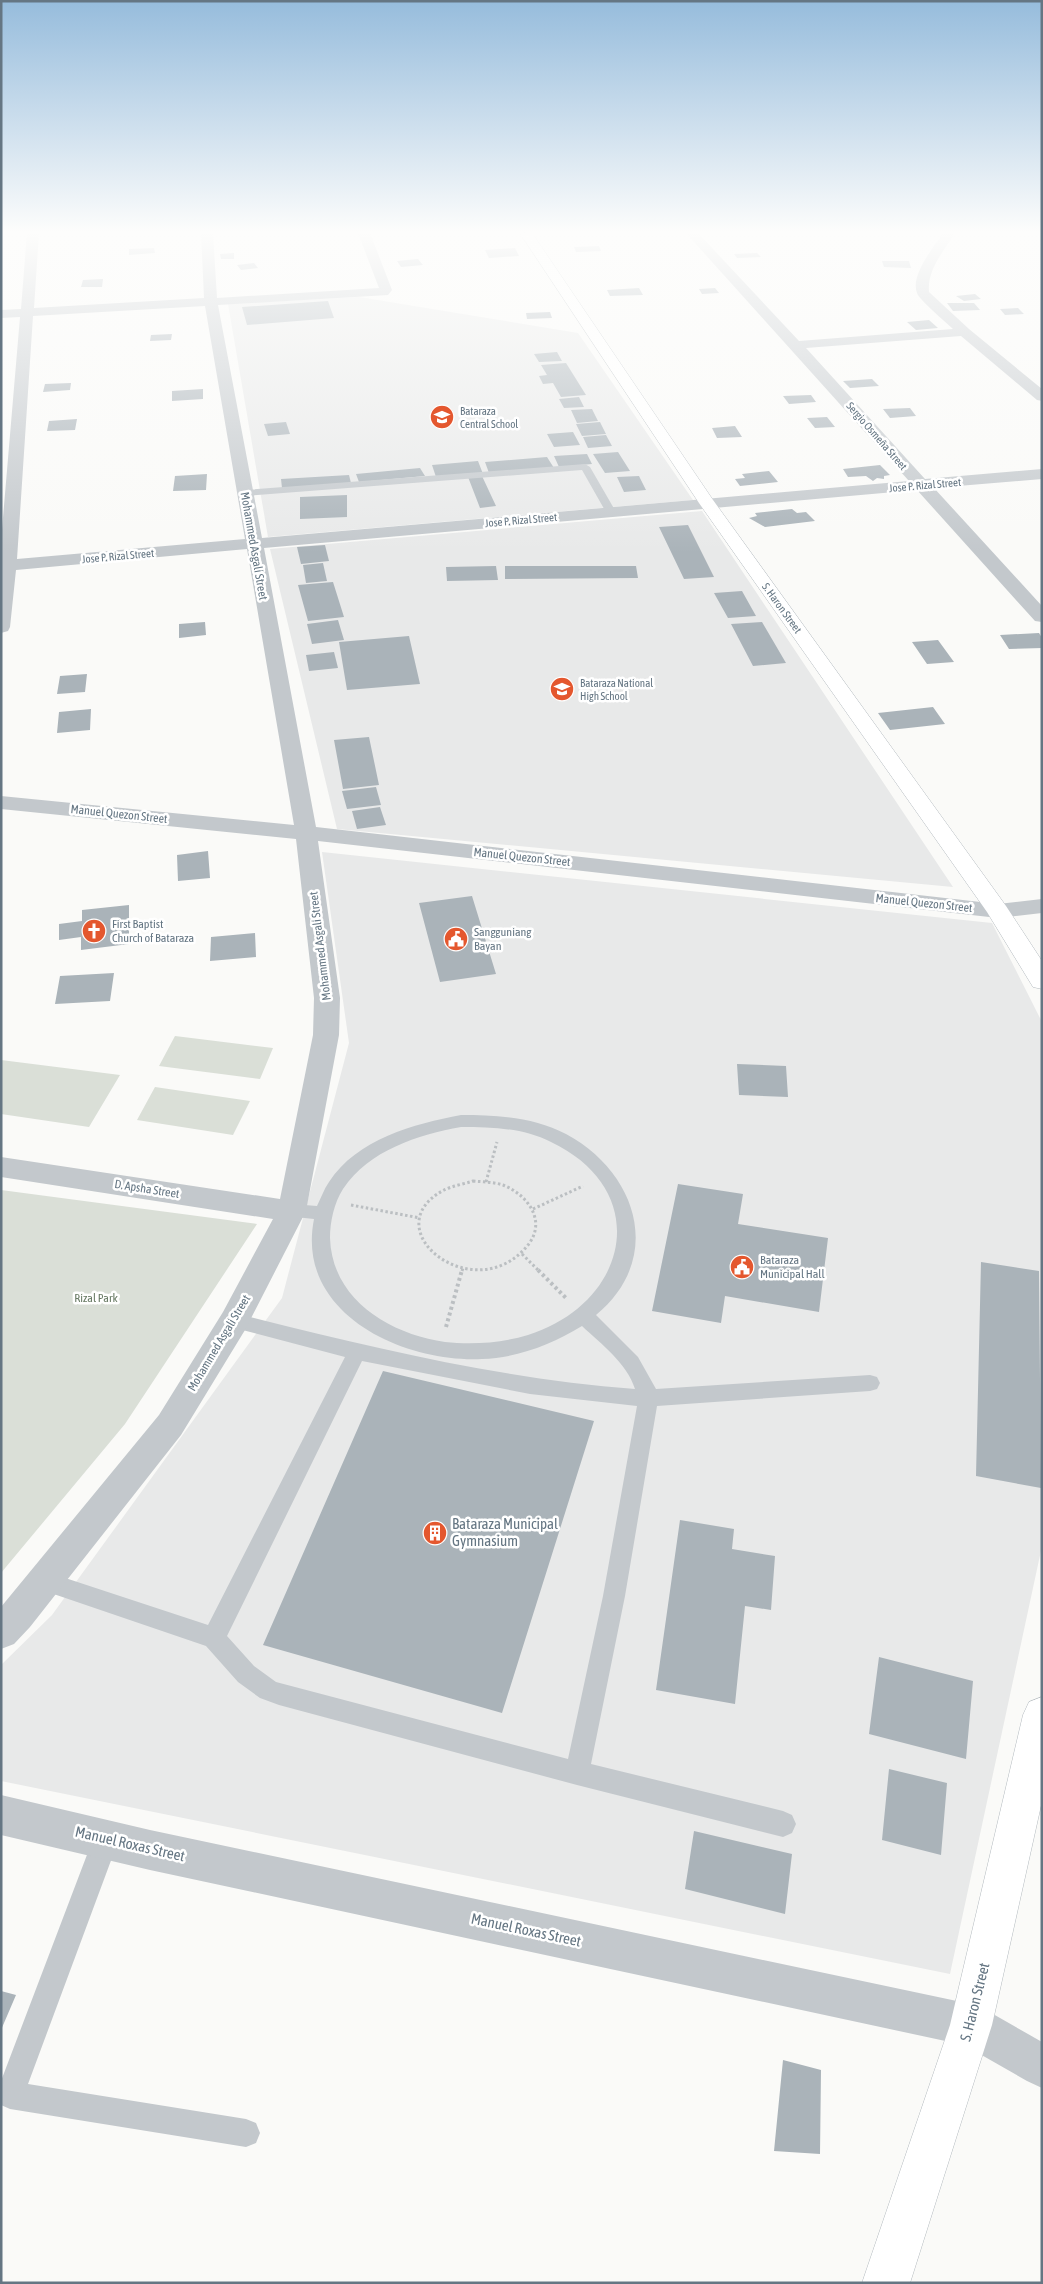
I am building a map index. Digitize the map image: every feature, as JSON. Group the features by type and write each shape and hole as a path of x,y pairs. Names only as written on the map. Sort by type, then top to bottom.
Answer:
{"street":[{"path":"1,627 24,340"},
{"name":"Mohammed Asgali Street","path":"1,1632 170,1425 234,1321 292,1211 326,1026 327,998 306,833 218,340"},
{"name":"S. Haron Street","path":"597,340 707,503 998,911 1042,981"},
{"name":"Sergio Osmeña Street","path":"793,340 920,485 1042,617"},
{"path":"798,345 867,340"},
{"path":"973,340 1042,397"},
{"name":"Jose P. Rizal Street","path":"5,566 1042,474"},
{"name":"Manuel Quezon Street","path":"1,802 306,833 998,911 1042,906"},
{"name":"D. Apsha Street","path":"1,1167 292,1211"},
{"name":"S. Haron Street","path":"886,2283 971,2026 1042,1715"},
{"name":"Manuel Roxas Street","path":"1,1814 106,1839 971,2026 1042,2066"}],"lane":[{"path":"245,493 585,467 611,512"},
{"path":"461,1121 502,1122 538,1130 561,1139 581,1152 606,1175 622,1203 627,1223 627,1244 622,1265 611,1286 583,1315 551,1334 523,1344 493,1350 461,1351 439,1349 402,1340 377,1327 355,1312 338,1293 326,1272 321,1250 321,1228 326,1207 335,1188 366,1155 410,1132 435,1125 461,1121"},
{"path":"292,1211 326,1207"},
{"path":"577,1773 614,1596 648,1398 643,1380 636,1368 583,1315"},
{"path":"234,1321 357,1352 530,1386 648,1398 870,1383"},
{"path":"214,1638 357,1352"},
{"path":"44,1581 214,1638 246,1674 273,1692 577,1773 783,1824"},
{"path":"106,1839 10,2095 246,2133"}],"path":[{"path":"486,1182 502,1122"},
{"path":"533,1209 606,1175"},
{"path":"486,1182 508,1187 523,1196 533,1209 537,1223 533,1238 522,1254 489,1269 463,1268 449,1264 433,1255 422,1242 418,1228 420,1218 428,1202 440,1191 456,1184 486,1182"},
{"path":"326,1207 420,1218"},
{"path":"522,1254 583,1315"},
{"path":"439,1349 463,1268"}],"shaded area":[{"name":"Bataraza Central School","path":"234,340 583,340 693,500 268,537"},
{"name":"Bataraza National High School","path":"702,511 953,887 337,829 270,549"},
{"path":"322,852 992,923 1042,1022 1042,1546 950,1974 1,1781 1,1665 52,1615 282,1298 349,1043"}],"green space":[{"path":"175,1036 273,1048 260,1079 159,1066"},
{"path":"1,1060 120,1075 89,1127 1,1114"},
{"path":"155,1087 250,1101 233,1135 137,1120"},
{"name":"Rizal Park","path":"1,1190 257,1224 125,1424 1,1573"}],"building":[{"path":"150,340 171,340 171,340"},
{"path":"557,352 562,361 539,362 534,354"},
{"path":"566,363 586,395 561,397 553,383 543,384 539,376 547,375 541,365"},
{"path":"872,379 879,386 850,388 843,381"},
{"path":"71,383 70,390 43,392 45,384"},
{"path":"203,389 203,399 172,401 172,391"},
{"path":"811,395 816,402 789,404 783,396"},
{"path":"579,397 584,407 564,408 559,399"},
{"path":"910,408 916,416 890,418 883,409"},
{"path":"592,409 598,421 577,423 571,410"},
{"path":"827,417 835,427 815,428 807,418"},
{"path":"77,419 75,430 47,431 49,421"},
{"path":"286,422 290,434 268,436 264,424"},
{"path":"600,422 606,434 582,436 576,424"},
{"path":"735,426 742,437 717,438 712,428"},
{"path":"573,432 580,445 554,447 547,434"},
{"path":"606,435 612,446 588,448 583,437"},
{"path":"618,452 630,471 605,473 593,454"},
{"path":"587,454 592,464 559,467 554,456"},
{"path":"547,457 554,468 489,473 485,462"},
{"path":"478,461 483,474 436,477 432,465"},
{"path":"880,465 890,475 884,476 884,479 877,478 873,481 866,476 848,477 843,469"},
{"path":"420,468 425,476 359,482 356,474"},
{"path":"769,471 778,482 740,486 735,479 745,478 742,474"},
{"path":"207,474 206,490 173,491 175,476"},
{"path":"349,475 351,483 282,488 281,479"},
{"path":"482,476 496,506 480,508 468,477"},
{"path":"639,476 646,490 624,492 617,477"},
{"path":"347,495 347,517 300,519 300,497"},
{"path":"792,509 797,513 806,512 815,521 765,527 749,518 757,516 755,513"},
{"path":"688,525 714,577 684,579 659,527"},
{"path":"325,545 329,561 301,564 297,547"},
{"path":"323,563 327,581 306,583 303,565"},
{"path":"496,566 498,580 447,581 446,567"},
{"path":"505,566 636,566 638,578 505,579"},
{"path":"333,582 344,617 308,621 298,585"},
{"path":"742,591 756,616 728,618 714,593"},
{"path":"338,620 344,640 312,644 307,624"},
{"path":"205,622 206,635 179,638 179,624"},
{"path":"762,622 786,663 753,666 731,624"},
{"path":"1039,633 1042,638 1042,648 1009,649 1000,635"},
{"path":"409,636 420,684 347,690 339,642"},
{"path":"938,640 954,662 927,664 912,642"},
{"path":"334,652 338,668 309,671 306,655"},
{"path":"87,674 85,692 57,694 60,676"},
{"path":"933,707 945,724 890,730 878,713"},
{"path":"91,709 90,730 57,733 59,712"},
{"path":"369,737 379,785 343,789 334,740"},
{"path":"376,787 381,805 347,809 342,791"},
{"path":"380,807 386,825 357,829 352,811"},
{"path":"208,851 210,878 178,881 177,855"},
{"name":"Sangguniang Bayan","path":"472,896 496,974 440,982 419,903"},
{"name":"First Baptist Church of Bataraza","path":"129,905 129,944 81,950 81,937 59,940 59,924 82,921 82,910"},
{"path":"255,933 256,957 210,961 211,937"},
{"path":"114,973 110,1001 55,1004 60,976"},
{"path":"737,1064 786,1066 788,1097 739,1095"},
{"name":"Bataraza Municipal Hall","path":"678,1184 743,1194 738,1224 828,1238 819,1312 725,1296 721,1323 652,1311"},
{"path":"981,1262 1039,1271 1041,1488 976,1476"},
{"name":"Bataraza Municipal Gymnasium","path":"383,1371 594,1421 502,1713 263,1645"},
{"path":"680,1520 734,1529 732,1549 775,1556 771,1610 745,1606 735,1704 656,1690"},
{"path":"879,1657 973,1681 966,1759 869,1734"},
{"path":"889,1769 947,1783 941,1855 882,1840"},
{"path":"694,1831 792,1854 785,1914 685,1889"},
{"path":"1,1991 16,1995 1,2030"},
{"path":"783,2060 821,2070 820,2154 774,2151"}],"place":[{"name":"Bataraza Central School","path":"442,417"},
{"name":"Bataraza National High School","path":"562,689"},
{"name":"First Baptist Church of Bataraza","path":"94,931"},
{"name":"Sangguniang Bayan","path":"456,939"},
{"name":"Bataraza Municipal Hall","path":"742,1267"},
{"name":"Bataraza Municipal Gymnasium","path":"435,1533"}]}
